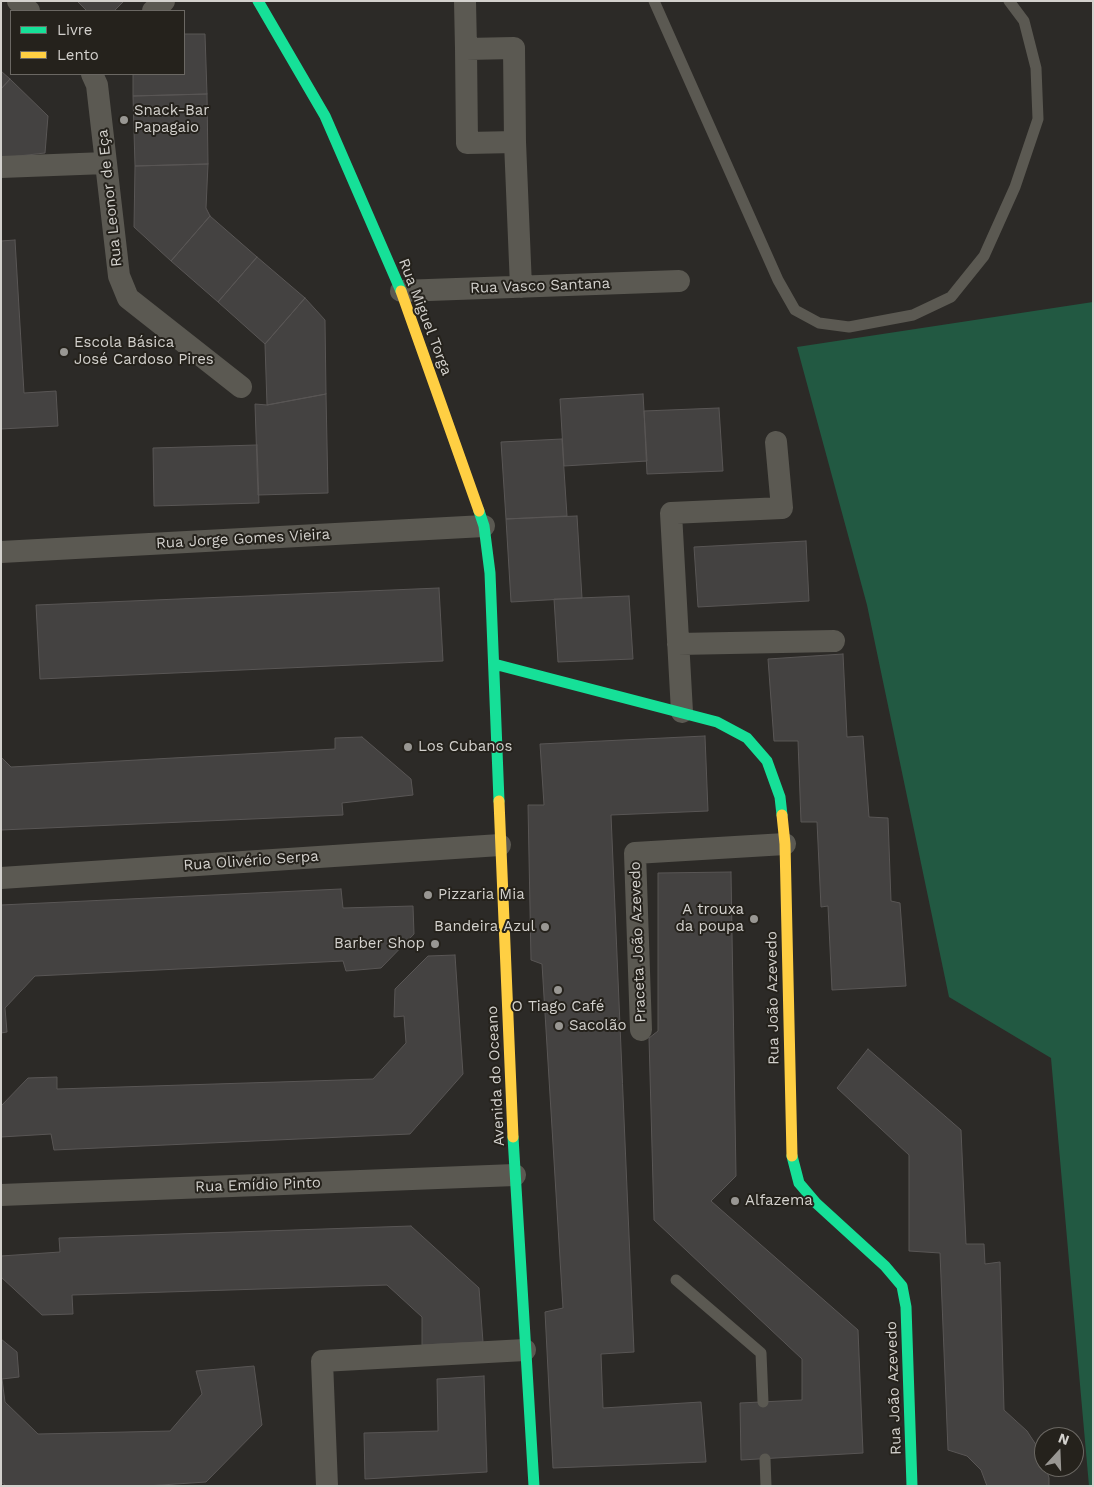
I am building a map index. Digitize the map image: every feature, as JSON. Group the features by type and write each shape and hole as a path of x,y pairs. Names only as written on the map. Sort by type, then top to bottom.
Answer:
{"street":[{"path":"18,1 28,10"},
{"path":"154,10 164,1"},
{"name":"Rua Miguel Torga","path":"258,1 325,116 401,291 484,526 490,573 494,664"},
{"path":"465,1 467,143 515,142"},
{"path":"466,48 514,48 515,142 521,287"},
{"name":"Rua Leonor de Eça","path":"93,75 98,85 118,276 128,298 241,387"},
{"path":"1,167 106,163"},
{"name":"Rua Vasco Santana","path":"401,291 679,281"},
{"path":"682,712 671,513 782,508 776,442"},
{"name":"Rua Jorge Gomes Vieira","path":"1,552 484,526"},
{"path":"678,644 834,641"},
{"name":"Rua João Azevedo","path":"494,664 717,722 746,738 767,761 780,797 785,844 792,1162 799,1183 816,1203 885,1266 902,1286 906,1308 912,1486"},
{"name":"Avenida do Oceano","path":"494,664 515,1175 534,1486"},
{"name":"Praceta João Azevedo","path":"641,1030 635,853 785,844"},
{"name":"Rua Olivério Serpa","path":"1,878 500,845"},
{"name":"Rua Emídio Pinto","path":"1,1195 515,1175"},
{"path":"327,1486 322,1361 525,1350"}],"lane":[{"path":"654,1 778,280 795,310 819,323 849,327 913,315 950,297 984,256 1015,187 1038,119 1036,68 1024,21 1009,1"},
{"path":"676,1280 762,1353 763,1402"},
{"path":"765,1459 766,1486"}],"green space":[{"path":"1093,302 1093,1486 1089,1486 1051,1058 949,997 867,605 797,347"}],"building":[{"path":"77,1 124,1 115,10 86,10"},
{"path":"185,34 205,34 207,94 133,96 133,75 185,75"},
{"path":"1,71 10,79 1,89"},
{"path":"10,79 48,116 45,153 1,158 1,89"},
{"path":"207,94 208,164 135,166 133,96"},
{"path":"208,164 206,208 210,216 171,261 134,227 135,166"},
{"path":"210,216 257,257 218,302 171,261"},
{"path":"15,240 24,393 56,391 58,426 1,429 1,241"},
{"path":"257,257 305,298 265,344 218,302"},
{"path":"305,298 325,320 326,394 267,405 265,344"},
{"path":"326,394 328,493 258,495 255,404 267,405"},
{"path":"643,394 647,461 564,466 560,399"},
{"path":"719,408 723,471 647,474 644,411"},
{"path":"562,439 567,516 506,519 501,442"},
{"path":"257,445 259,503 154,506 153,448"},
{"path":"577,516 582,598 511,602 506,519"},
{"path":"806,541 809,601 698,607 694,547"},
{"path":"439,588 443,661 40,679 36,605"},
{"path":"629,596 633,659 558,662 554,599"},
{"path":"843,654 847,737 863,736 869,817 888,818 891,901 900,903 906,986 832,990 828,906 821,907 817,822 801,822 798,741 774,741 768,659"},
{"path":"705,736 708,811 611,815 634,1352 601,1354 603,1408 701,1402 706,1462 553,1468 545,1312 563,1308 542,964 531,960 528,805 544,805 540,744"},
{"path":"362,737 411,779 413,795 342,803 343,815 1,830 1,757 11,767 335,749 335,738"},
{"path":"731,872 736,1176 711,1201 858,1330 863,1453 741,1460 740,1403 802,1400 802,1359 654,1220 649,1038 658,1031 658,873"},
{"path":"341,889 343,908 413,906 414,934 381,968 346,971 343,961 35,976 5,1008 7,1032 1,1033 1,905"},
{"path":"455,955 463,1074 410,1134 54,1150 51,1134 1,1137 1,1106 28,1078 57,1077 57,1089 373,1079 406,1043 404,1016 394,1017 395,989 428,956"},
{"path":"868,1049 961,1130 966,1244 984,1244 985,1264 1000,1262 1004,1410 1027,1431 1034,1442 1034,1477 1049,1477 1049,1486 987,1486 981,1470 967,1456 948,1450 940,1253 909,1251 909,1155 837,1088"},
{"path":"411,1226 479,1288 483,1342 422,1345 422,1317 387,1285 72,1295 73,1314 42,1315 1,1277 1,1256 60,1252 59,1238"},
{"path":"1,1339 17,1352 19,1377 2,1379 5,1402 38,1434 170,1431 202,1394 196,1371 254,1366 262,1425 206,1482 146,1486 6,1486 1,1482"},
{"path":"484,1376 487,1472 365,1479 364,1433 438,1431 437,1379"}],"traffic: fast":[{"path":"258,1 325,116 401,291"},
{"path":"479,511 484,526 490,573 499,801"},
{"path":"494,664 717,722 747,738 767,761 780,797 782,815"},
{"path":"513,1137 534,1486"},
{"path":"792,1156 799,1183 816,1203 885,1266 902,1286 906,1307 912,1486"}],"traffic: slow":[{"path":"401,291 479,511"},
{"path":"499,801 513,1137"},
{"path":"782,815 785,844 792,1156"}],"place":[{"name":"Snack-Bar Papagaio","path":"124,120"},
{"name":"Escola Básica José Cardoso Pires","path":"64,352"},
{"name":"Los Cubanos","path":"408,747"},
{"name":"Pizzaria Mia","path":"428,895"},
{"name":"A trouxa da poupa","path":"754,919"},
{"name":"Bandeira Azul","path":"545,927"},
{"name":"Barber Shop","path":"435,944"},
{"name":"O Tiago Café","path":"558,990"},
{"name":"Sacolão","path":"559,1026"},
{"name":"Alfazema","path":"735,1201"}]}
